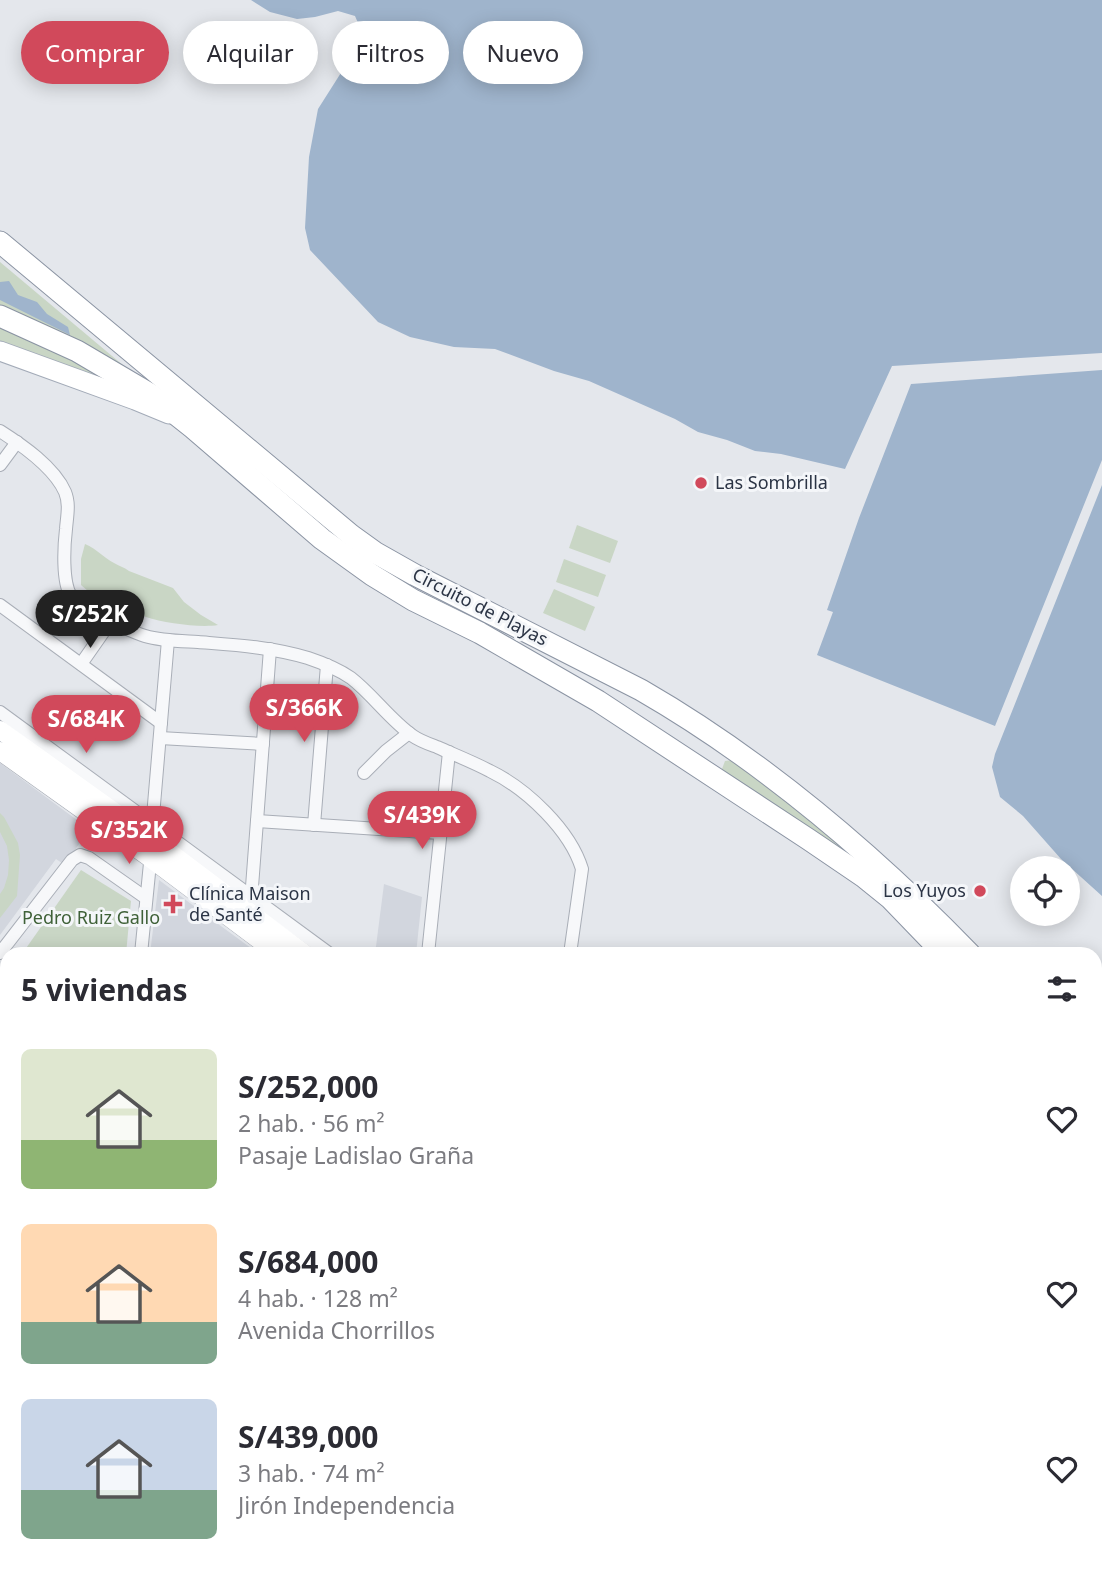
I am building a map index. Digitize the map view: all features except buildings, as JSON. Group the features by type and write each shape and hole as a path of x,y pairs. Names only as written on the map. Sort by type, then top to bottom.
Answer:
{"highway":[{"name":"Circuito de Playas","path":"0,242 351,535 415,575 641,690 740,751 818,811 963,947"},
{"name":"Circuito de Playas","path":"0,316 77,351 150,394 322,539 372,575 598,701 808,839 890,898 937,947"}],"main road":[{"path":"0,351 135,400 174,416 193,428"},
{"path":"0,730 152,832 215,896 278,947"},
{"path":"0,751 150,858 215,896 251,904 280,947"}],"street":[{"path":"0,431 51,471 64,489 68,506 65,566 70,594 77,603 145,636 270,649 327,665 359,685 419,740 491,771 528,796 570,843 582,869 570,947"},
{"path":"0,465 17,442"},
{"path":"0,605 161,723"},
{"path":"81,664 111,621"},
{"path":"142,947 168,640"},
{"path":"251,904 270,649"},
{"path":"314,825 327,665"},
{"path":"0,712 152,832 251,904 319,947"},
{"path":"364,773 378,758 410,733"},
{"path":"160,737 263,744"},
{"path":"429,947 449,752"},
{"path":"257,821 440,833"},
{"path":"5,947 72,860 80,855 89,858 146,898"}],"shaded area":[{"path":"0,763 89,829 65,865 56,859 0,935"},
{"name":"Clínica Maison de Santé","path":"159,880 249,947 151,947"},
{"path":"384,884 422,897 417,947 376,947"}],"green space":[{"path":"0,262 143,382 0,309"},
{"path":"0,326 65,356 120,385 0,343"},
{"path":"577,525 618,541 610,563 569,548"},
{"path":"85,544 129,571 173,588 184,602 218,625 192,625 154,619 92,594 81,585 81,559"},
{"path":"564,559 606,575 598,597 556,582"},
{"path":"554,589 595,607 585,631 543,613"},
{"path":"733,760 747,766 883,882 731,779 722,769 725,761"},
{"path":"0,813 18,843 20,855 17,896 0,918 0,894 8,875 9,860 7,846 0,832"},
{"name":"Pedro Ruiz Gallo","path":"81,870 131,901 127,947 27,947"}],"water":[{"path":"251,0 1102,0 1102,353 892,366 845,469 781,454 755,451 698,432 589,381 495,349 454,347 410,337 378,322 310,250 305,228 309,157 318,109 334,84 449,84 449,21 357,21 355,16 338,11 297,19 270,12"},
{"path":"9,281 18,295 37,302 47,314 68,327 70,335 0,300 0,282"},
{"path":"1102,370 1102,460 995,726 817,655 833,612 827,610 911,384"},
{"path":"1102,485 1102,896 1080,876 1080,856 1058,856 1023,816 1000,797 992,767"}],"place":[{"name":"Las Sombrilla","path":"701,483"},
{"name":"Los Yuyos","path":"980,891"},
{"name":"Clínica Maison de Santé","path":"173,904"}]}
